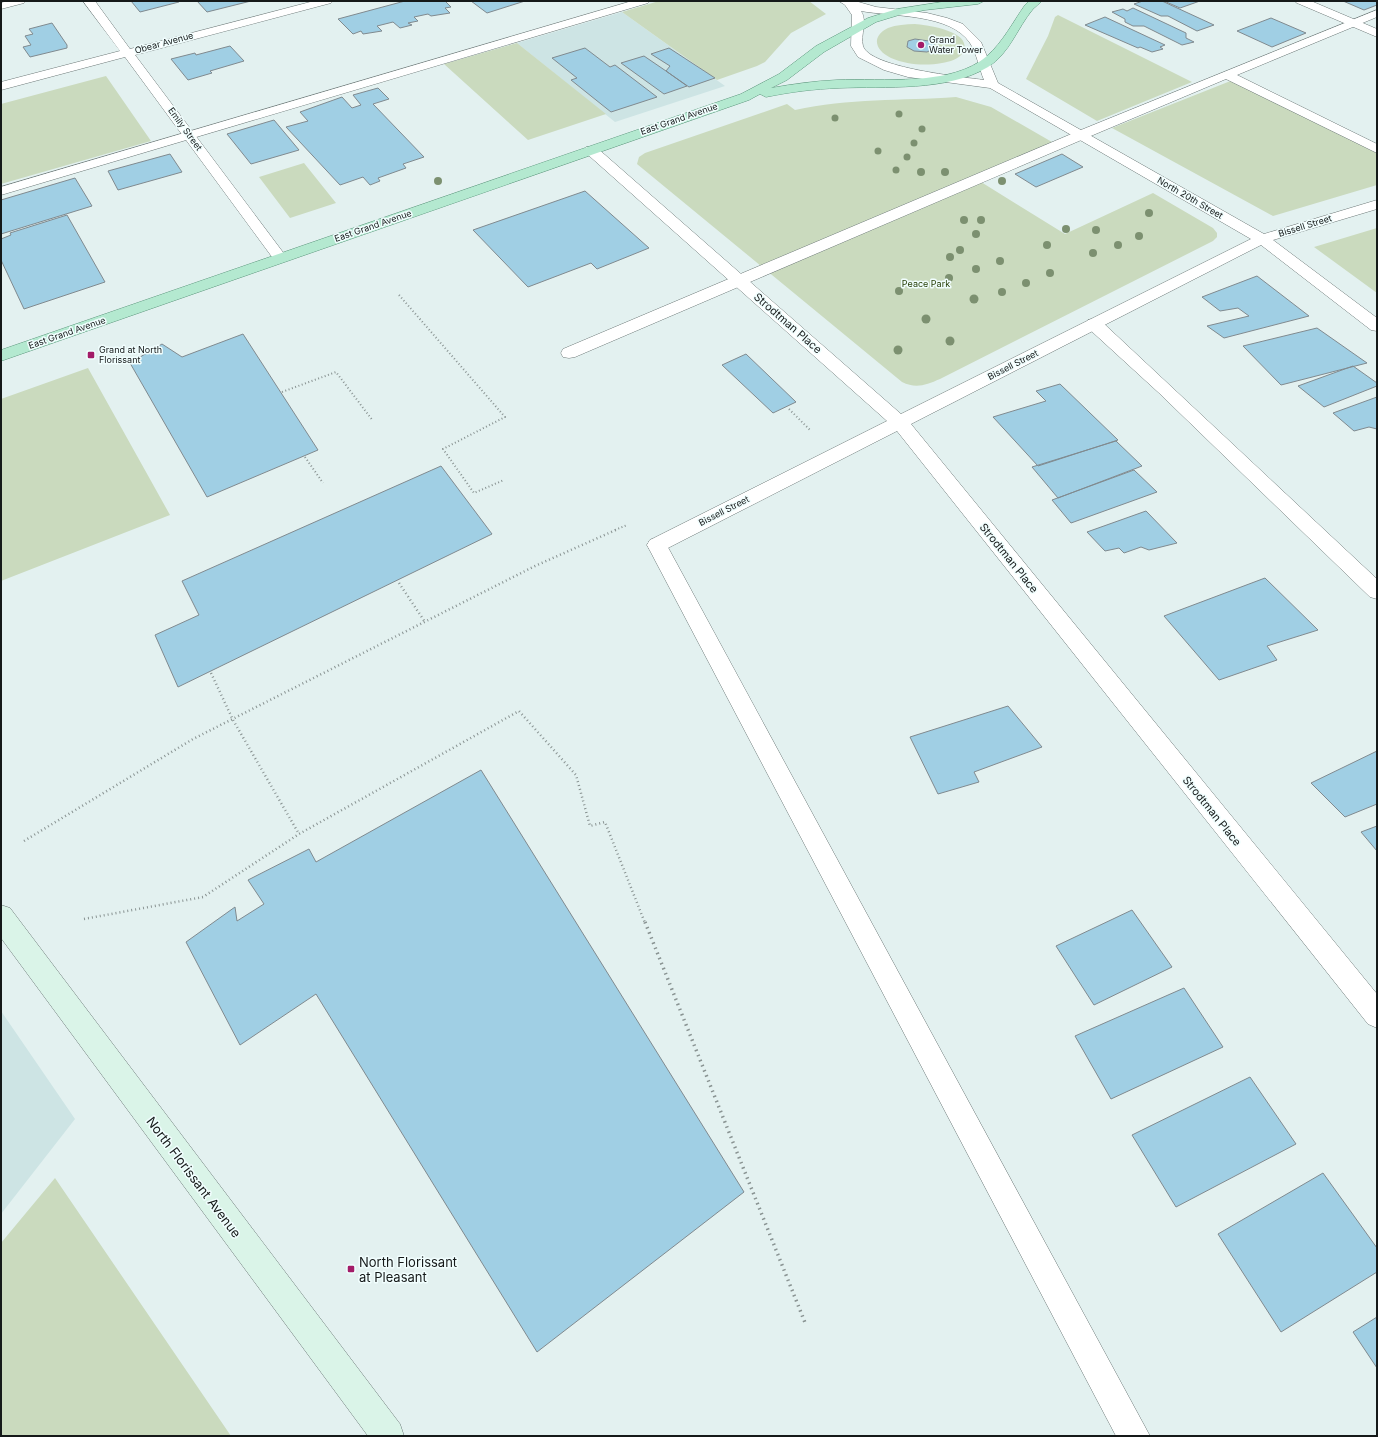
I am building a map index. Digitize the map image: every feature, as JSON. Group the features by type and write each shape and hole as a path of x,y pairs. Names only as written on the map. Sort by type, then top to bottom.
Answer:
{"main road":[{"name":"East Grand Avenue","path":"745,97 783,77 820,49 872,20 897,12 978,1"},
{"name":"East Grand Avenue","path":"1,356 745,97 794,88 944,78 966,73 983,65 1002,46 1029,7 1036,1"},
{"name":"North Florissant Avenue","path":"1,917 388,1436"}],"street":[{"path":"1,6 20,1"},
{"name":"Emily Street","path":"89,1 280,258"},
{"name":"Obear Avenue","path":"1,86 327,1"},
{"path":"1,191 644,1"},
{"path":"1301,1 1377,33"},
{"name":"North 20th Street","path":"848,2 934,18 950,23 963,30 973,39 980,51 983,65 993,85"},
{"name":"North 20th Street","path":"848,2 858,15 859,26 857,46 862,54 888,67 908,73 993,85 1262,239 1377,326"},
{"path":"568,353 1081,135 1377,12"},
{"path":"1228,75 1377,149"},
{"name":"Strodtman Place","path":"590,150 900,423 1377,1015"},
{"name":"Bissell Street","path":"1134,1436 657,545 1262,239 1377,204"},
{"path":"1094,324 1165,389 1377,591"}],"path":[{"path":"400,296 505,417 443,448 474,494 504,480"},
{"path":"282,392 336,372 372,421"},
{"path":"789,409 815,434"},
{"path":"306,457 323,483"},
{"path":"24,841 193,740 535,566 631,523"},
{"path":"399,583 425,623"},
{"path":"210,673 233,720 299,834"},
{"path":"84,919 203,897 299,834 519,711 576,775 590,826 605,822 806,1325"}],"shaded area":[{"path":"622,12 725,86 615,122 517,43"},
{"path":"1,1011 75,1119 1,1214"}],"green space":[{"path":"659,1 809,1 826,14 791,33 765,62 717,80 622,12"},
{"path":"1058,15 1192,82 1097,121 1026,79 1048,36 1055,17"},
{"path":"912,24 947,30 956,34 962,39 965,45 962,54 959,57 945,63 923,65 897,60 882,52 877,44 877,40 882,32 894,26","holes":["915,39 934,43 934,48 927,52 907,47 908,41"]},
{"path":"517,43 606,114 528,140 444,64"},
{"path":"106,76 151,141 1,184 1,104"},
{"path":"1233,80 1377,153 1377,185 1273,216 1112,128"},
{"name":"Peace Park","path":"956,97 991,107 1052,142 973,177 1065,234 1153,193 1213,228 1217,233 1217,237 1213,241 940,379 916,386 902,382 637,164 639,157 645,153 787,104 795,110 835,103"},
{"path":"304,163 336,203 290,218 259,177"},
{"path":"1377,228 1377,293 1314,247"},
{"path":"88,368 170,515 1,581 1,399"},
{"path":"55,1178 231,1436 1,1436 1,1243"}],"building":[{"path":"131,1 179,1 179,2 140,12"},
{"path":"197,1 251,1 207,12"},
{"path":"405,1 445,1 451,7 445,8 450,13 431,16 428,14 414,17 418,21 408,23 412,25 400,28 393,22 377,26 382,31 363,34 361,31 353,34 338,19"},
{"path":"471,1 525,1 487,13"},
{"path":"1143,1 1162,1 1214,25 1197,31 1168,16 1161,16 1134,4"},
{"path":"1164,1 1200,1 1180,8"},
{"path":"1343,1 1377,1 1377,5 1364,10"},
{"path":"1133,8 1186,33 1186,38 1194,42 1182,45 1144,26 1133,26 1125,22 1125,19 1112,12 1123,9 1127,11"},
{"path":"1105,17 1165,45 1160,47 1163,49 1152,52 1140,47 1138,48 1085,25"},
{"path":"1271,18 1306,33 1272,47 1237,31"},
{"path":"52,23 67,45 67,48 30,57 23,47 31,45 25,36 33,34 29,29"},
{"name":"Grand Water Tower","path":"915,39 934,43 935,48 927,52 914,51 907,47 908,41"},
{"path":"230,46 244,61 210,71 212,73 188,80 171,59 195,53 196,55"},
{"path":"585,48 610,67 615,65 657,97 611,112 571,80 577,78 552,58"},
{"path":"669,48 715,78 689,87 666,71 670,66 651,54"},
{"path":"644,56 687,86 664,94 621,63"},
{"path":"378,88 389,99 373,104 424,157 403,164 406,168 378,178 380,181 370,185 363,177 340,185 286,127 308,121 300,112 342,97 352,108 361,105 353,95"},
{"path":"274,120 299,150 251,164 227,134"},
{"path":"170,154 182,172 118,190 108,171"},
{"path":"1062,154 1083,167 1036,187 1015,174"},
{"path":"75,178 92,206 1,234 1,200"},
{"path":"585,191 649,248 597,269 591,263 528,287 473,230"},
{"path":"67,215 105,282 24,309 1,260 1,239 11,235 10,233"},
{"path":"1257,276 1309,316 1224,338 1207,326 1249,316 1238,308 1220,311 1202,297"},
{"path":"1317,328 1367,363 1281,385 1243,346"},
{"path":"243,334 318,450 207,497 130,363 162,344 182,357"},
{"path":"746,354 796,402 773,413 722,365"},
{"path":"1353,366 1377,383 1377,386 1324,407 1298,386"},
{"path":"1060,384 1118,440 1038,466 993,417 1046,401 1036,391"},
{"path":"1377,397 1377,429 1369,427 1354,431 1333,413"},
{"path":"1116,441 1142,466 1058,498 1032,467"},
{"path":"441,466 492,534 178,687 155,635 199,615 182,581"},
{"path":"1134,470 1157,492 1071,523 1052,500"},
{"path":"1146,511 1177,543 1149,550 1141,547 1124,553 1119,548 1105,551 1087,532"},
{"path":"1265,578 1318,630 1267,646 1277,660 1219,680 1164,616"},
{"path":"1008,706 1042,747 974,772 979,782 938,794 910,737"},
{"path":"1377,751 1377,804 1345,817 1311,783"},
{"path":"481,770 744,1192 537,1352 316,994 240,1045 186,942 235,907 237,921 264,904 248,880 309,849 316,862"},
{"path":"1377,826 1377,851 1361,832"},
{"path":"1132,910 1172,967 1094,1005 1056,946"},
{"path":"1184,988 1223,1047 1111,1099 1075,1036"},
{"path":"1250,1077 1296,1144 1176,1207 1132,1135"},
{"path":"1323,1173 1377,1248 1377,1272 1281,1332 1218,1234"},
{"path":"1377,1317 1377,1368 1353,1332"}],"place":[{"name":"Grand Water Tower","path":"921,45"},
{"name":"Grand at North Florissant","path":"91,355"},
{"name":"North Florissant at Pleasant","path":"351,1269"}]}
